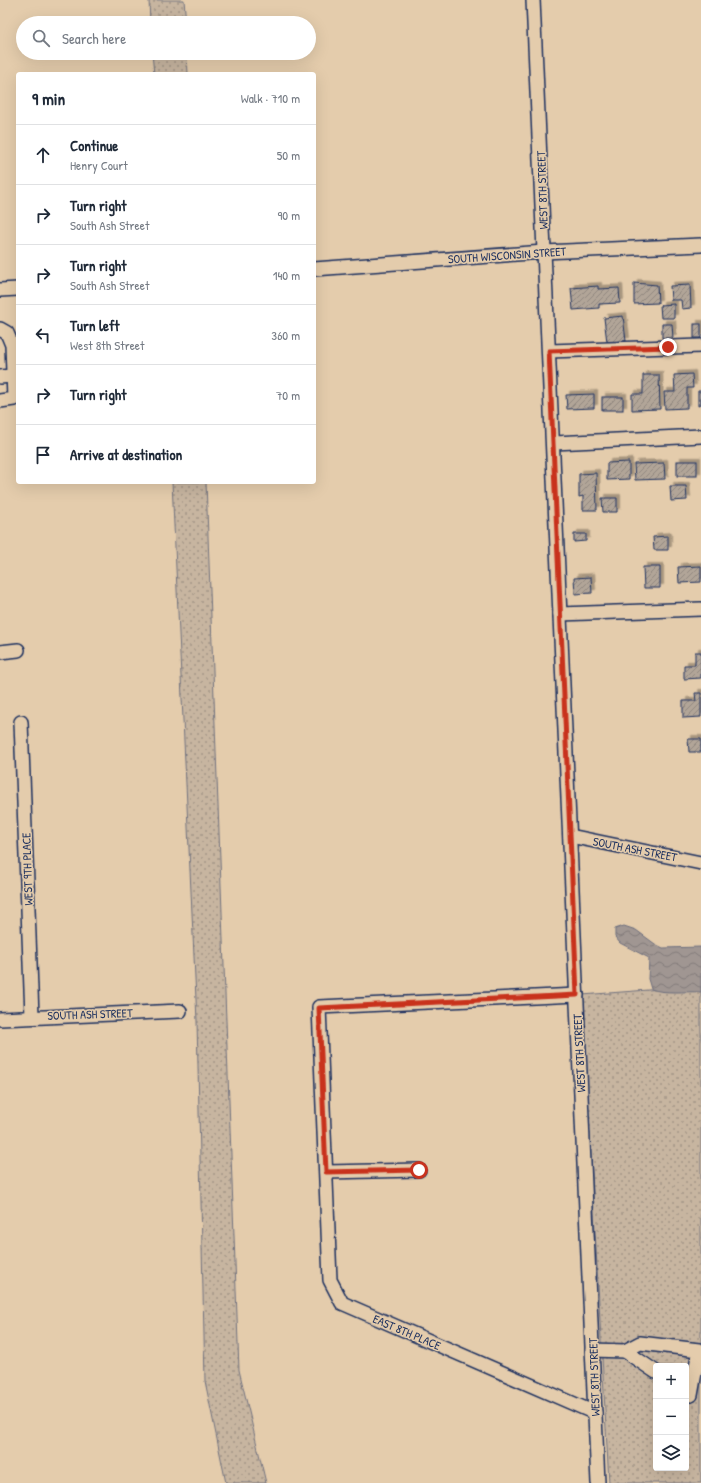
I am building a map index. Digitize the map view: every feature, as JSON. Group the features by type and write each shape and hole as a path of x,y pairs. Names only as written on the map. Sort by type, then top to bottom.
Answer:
{"street":[{"name":"WEST 8TH STREET","path":"533,0 554,443 560,614 598,1483"},
{"name":"SOUTH WISCONSIN STREET","path":"316,268 544,252 701,245"},
{"path":"0,290 16,289"},
{"path":"0,329 7,333 12,345 6,376 14,399 0,401"},
{"path":"549,351 701,346"},
{"path":"554,443 701,436"},
{"path":"560,614 701,609"},
{"path":"0,652 18,650"},
{"name":"WEST 9TH PLACE","path":"21,722 32,1016"},
{"name":"SOUTH ASH STREET","path":"570,836 701,863"},
{"path":"419,1170 326,1172 319,1008 577,995"},
{"name":"SOUTH ASH STREET","path":"0,1019 32,1016 180,1011"},
{"name":"EAST 8TH PLACE","path":"326,1172 330,1280 342,1304 595,1413"},
{"path":"592,1350 625,1351 640,1343 700,1348 691,1395 689,1394"},
{"path":"625,1351 653,1370"}],"shaded area":[{"path":"149,0 184,0 185,16 150,16"},
{"path":"153,60 187,60 188,72 154,72"},
{"path":"172,484 206,484 239,1370 266,1483 226,1483 205,1381 197,1021"},
{"path":"701,986 701,1483 609,1483 582,995"}],"water":[{"path":"624,926 636,930 663,948 701,947 701,992 668,992 651,989 648,979 649,958 620,943 615,937 615,929"}],"building":[{"path":"634,283 657,285 658,303 634,304"},
{"path":"690,285 691,308 682,309 681,300 671,300 670,286"},
{"path":"598,286 598,289 619,288 620,303 599,304 599,308 573,310 571,288"},
{"path":"674,304 674,318 661,318 660,305"},
{"path":"623,316 626,341 607,342 604,318"},
{"path":"662,324 672,324 673,338 662,338"},
{"path":"694,324 701,324 701,338 694,338"},
{"path":"692,374 693,388 687,388 687,408 665,409 664,392 675,392 674,375"},
{"path":"643,375 659,375 660,409 632,410 632,394 643,394"},
{"path":"698,391 701,391 701,405 698,406"},
{"path":"594,394 594,408 567,409 566,395"},
{"path":"602,397 623,397 623,410 602,410"},
{"path":"677,461 697,461 697,476 677,476"},
{"path":"629,462 629,479 607,480 607,463"},
{"path":"664,463 665,479 635,480 634,464"},
{"path":"596,473 597,510 583,510 583,496 579,497 579,474"},
{"path":"670,486 686,486 687,500 671,501"},
{"path":"602,498 617,498 617,512 603,512"},
{"path":"574,534 586,534 586,541 574,542"},
{"path":"668,536 668,550 654,550 653,537"},
{"path":"701,566 701,582 679,583 678,567"},
{"path":"643,567 660,567 660,588 644,588"},
{"path":"591,577 592,593 575,594 574,578"},
{"path":"695,652 701,652 701,678 684,679 684,665 695,665"},
{"path":"695,693 701,693 701,717 683,718 683,701 696,701"},
{"path":"688,739 701,739 701,752 689,752"}],"route":[{"path":"419,1170 326,1172 319,1008 577,995 549,351 668,347"}]}
